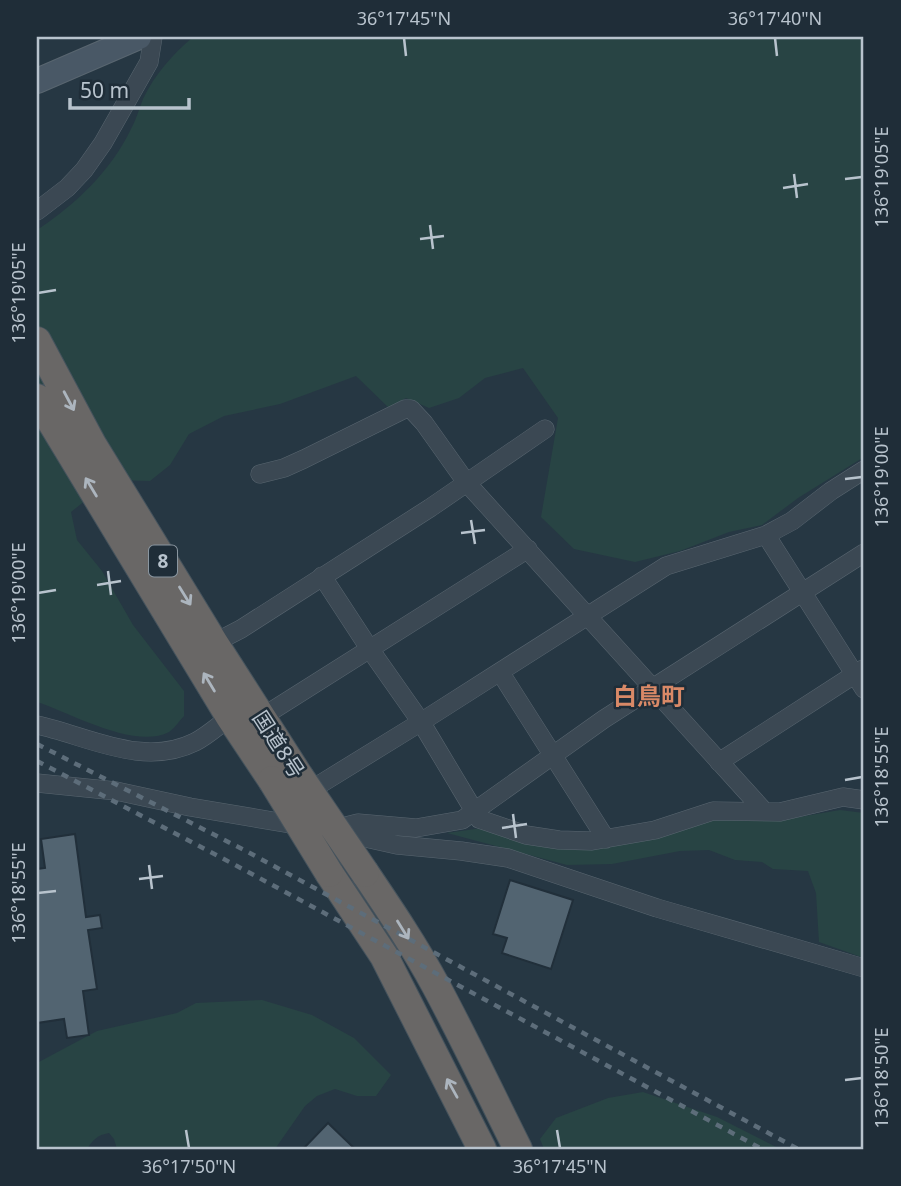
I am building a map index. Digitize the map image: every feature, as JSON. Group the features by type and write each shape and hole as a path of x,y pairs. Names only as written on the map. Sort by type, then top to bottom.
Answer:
{"highway":[{"name":"国道8号","path":"37,341 92,444 262,718 293,782 329,873 384,956 482,1149"},
{"name":"国道8号","path":"37,398 230,717 293,782 365,873 401,927 475,1059 518,1149"}],"main road":[{"path":"37,81 139,37"}],"street":[{"path":"37,211 67,188 103,143 149,62 153,37"},
{"path":"260,474 284,468 405,409 411,409 466,482 764,811"},
{"path":"214,643 430,508 545,429"},
{"path":"293,782 421,722 666,566 766,534 792,522 831,491 864,470"},
{"path":"719,762 861,677 766,534"},
{"path":"262,718 528,549"},
{"path":"331,830 358,824 416,828 462,820 652,689 864,553"},
{"path":"322,576 421,722 479,819 526,835 577,841 655,830 713,811 780,812 843,797 864,800"},
{"path":"500,673 606,839"},
{"path":"37,724 97,741 118,750 147,752 172,750 195,742 230,717"},
{"path":"37,783 116,791 190,807 331,830 397,845 461,850 508,858 657,908 864,968"}],"green space":[{"path":"193,37 864,37 864,457 798,498 762,525 729,532 680,551 635,562 574,549 541,517 558,418 523,368 485,378 459,398 429,408 406,398 389,408 356,376 280,404 224,416 189,434 170,465 150,481 111,480 71,512 77,540 102,571 133,625 184,691 184,716 173,729 155,736 121,733 37,702 37,230 65,210 102,173 123,144 153,81 171,58"},
{"path":"840,810 864,813 864,958 819,942 816,893 808,871 773,869 762,862 735,860 709,850 680,851 612,864 567,865 447,833 482,828 555,845 713,818 740,817 776,821"},
{"path":"262,1000 312,1015 354,1038 391,1075 376,1096 357,1096 335,1089 317,1096 305,1106 275,1149 117,1149 109,1133 96,1138 87,1149 37,1149 37,1063 97,1031 177,1013 196,1003"},
{"path":"643,1092 717,1117 780,1149 544,1149 540,1139 556,1118 608,1098"}],"building":[{"path":"75,834 86,917 100,915 102,928 88,930 97,989 83,991 89,1035 67,1038 64,1019 37,1023 37,869 45,868 41,839"},
{"path":"510,880 573,900 551,969 502,953 507,938 493,934"},
{"path":"328,1123 355,1149 303,1149"}],"railway":[{"path":"37,744 246,851 798,1149"},
{"path":"37,761 762,1149"}],"district":[{"name":"白鳥町","path":"649,695"}]}
